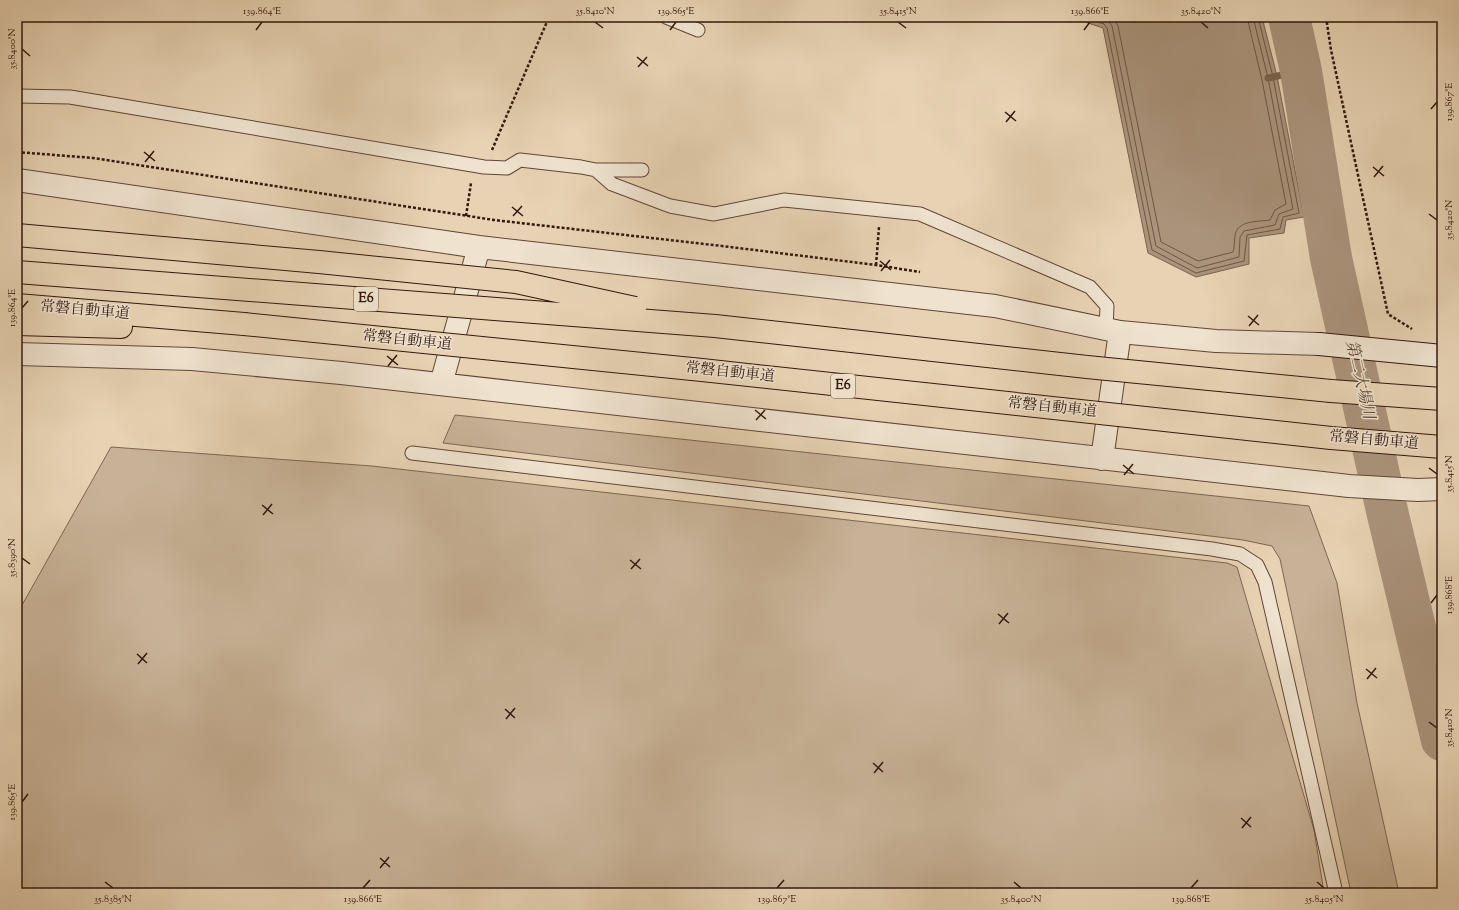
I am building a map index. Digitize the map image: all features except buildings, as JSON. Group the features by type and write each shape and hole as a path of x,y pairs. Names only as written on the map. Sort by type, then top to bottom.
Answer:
{"highway":[{"path":"17,235 319,262 516,282 715,326"},
{"name":"E6","path":"17,272 715,326 1095,368 1442,400"},
{"name":"常磐自動車道","path":"17,305 244,324 710,371 1315,436 1442,447"},
{"path":"17,324 100,327 244,324"}],"street":[{"path":"17,180 479,247 995,306 1113,330 1216,341 1319,344 1442,356"},
{"path":"441,384 479,247"},
{"path":"1102,460 1113,330"},
{"path":"17,354 192,359 441,384 1102,460 1349,486 1418,490 1442,489"}],"lane":[{"path":"666,17 698,30"},
{"path":"17,96 70,97 479,166 507,168 520,160 596,170 642,170"},
{"path":"596,170 612,184 670,206 714,214 784,200 920,214 1090,287 1107,306 1113,330"},
{"path":"412,453 1204,548 1240,554 1257,565 1265,582 1336,893"}],"path":[{"path":"466,216 479,166 549,17"},
{"path":"1326,17 1331,50 1388,314"},
{"path":"17,152 93,158 466,216 876,265 922,273"},
{"path":"876,265 880,220"}],"shaded area":[{"path":"455,415 1309,506 1337,583 1357,703 1399,893 1351,893 1280,559 1272,546 1243,540 443,443"},
{"path":"111,447 372,466 1227,563 1237,567 1314,830 1324,893 17,893 17,614"}],"water":[{"path":"1070,17 1262,17 1277,76 1304,217 1286,220 1284,233 1249,238 1249,264 1196,277 1148,253 1103,28"}],"waterway":[{"name":"第二大場川","path":"1289,17 1301,71 1331,258 1388,515 1442,740"},
{"path":"1268,78 1301,71"}]}
